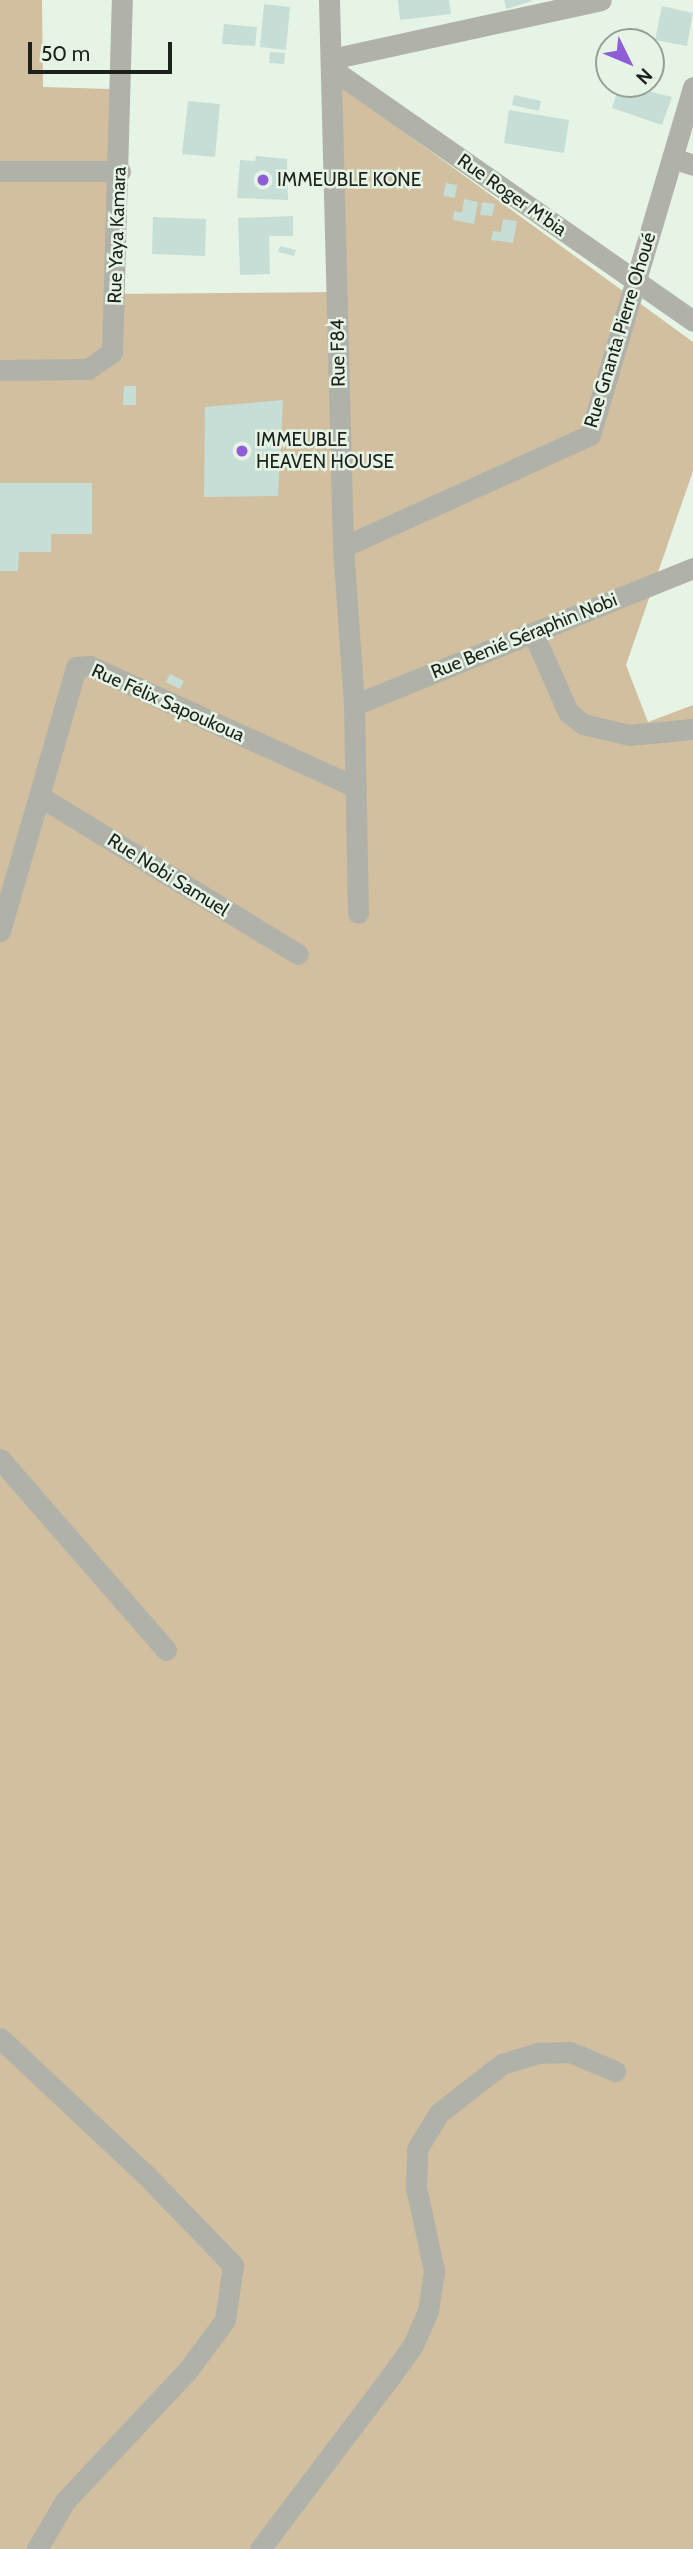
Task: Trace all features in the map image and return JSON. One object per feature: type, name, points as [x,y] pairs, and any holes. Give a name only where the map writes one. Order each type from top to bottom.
[{"type":"street","name":"Rue Yaya Kamara","points":[[0,370],[88,369],[112,352],[120,172],[122,0]]},
{"type":"street","name":"Rue F84","points":[[329,0],[343,547],[354,705],[358,913]]},
{"type":"street","points":[[332,64],[601,0]]},
{"type":"street","name":"Rue Roger M'bia","points":[[332,64],[693,321]]},
{"type":"street","name":"Rue Gnanta Pierre Ohoué","points":[[343,547],[590,435],[693,87]]},
{"type":"street","points":[[672,158],[693,165]]},
{"type":"street","points":[[0,171],[120,172]]},
{"type":"street","name":"Rue Benié Séraphin Nobi","points":[[354,705],[693,568]]},
{"type":"street","points":[[533,633],[568,712],[583,724],[629,735],[693,729]]},
{"type":"street","name":"Rue Félix Sapoukoua","points":[[0,931],[76,667],[90,666],[356,787]]},
{"type":"street","name":"Rue Nobi Samuel","points":[[39,796],[298,954]]},
{"type":"street","points":[[0,1459],[166,1650]]},
{"type":"street","points":[[0,2038],[145,2174],[233,2265],[225,2320],[188,2370],[65,2501],[37,2549]]},
{"type":"street","points":[[260,2549],[413,2345],[428,2311],[434,2271],[416,2187],[417,2148],[439,2113],[502,2064],[539,2053],[570,2052],[615,2071]]},
{"type":"shaded area","points":[[0,0],[42,0],[43,87],[110,89],[113,294],[340,292],[330,78],[693,342],[693,471],[626,665],[648,722],[693,705],[693,2549],[0,2549]]},
{"type":"building","points":[[398,0],[449,0],[451,14],[400,20]]},
{"type":"building","points":[[504,0],[531,0],[532,1],[506,9]]},
{"type":"building","points":[[264,4],[290,7],[286,50],[260,47]]},
{"type":"building","points":[[662,6],[693,13],[687,46],[665,42],[665,28],[657,28]]},
{"type":"building","points":[[224,24],[257,27],[255,46],[222,44]]},
{"type":"building","points":[[270,52],[285,53],[284,64],[269,63]]},
{"type":"building","points":[[514,95],[541,101],[539,111],[512,105]]},
{"type":"building","points":[[672,97],[662,125],[612,108],[615,98]]},
{"type":"building","points":[[188,101],[220,104],[215,157],[182,154]]},
{"type":"building","points":[[509,110],[569,120],[564,153],[504,143]]},
{"type":"building","name":"IMMEUBLE KONE","points":[[256,156],[287,159],[288,200],[237,198],[240,160],[255,161]]},
{"type":"building","points":[[446,183],[457,185],[455,198],[443,196]]},
{"type":"building","points":[[464,199],[478,202],[474,224],[453,220],[454,211],[462,213]]},
{"type":"building","points":[[482,202],[495,204],[492,216],[480,215]]},
{"type":"building","points":[[293,216],[293,236],[269,236],[270,274],[240,275],[238,218]]},
{"type":"building","points":[[153,217],[206,219],[205,256],[152,254]]},
{"type":"building","points":[[503,219],[517,221],[513,243],[491,240],[493,231],[501,232]]},
{"type":"building","points":[[280,246],[296,250],[294,256],[278,252]]},
{"type":"building","points":[[124,386],[136,386],[136,405],[123,405]]},
{"type":"building","name":"IMMEUBLE HEAVEN HOUSE","points":[[283,400],[278,496],[204,497],[205,407]]},
{"type":"building","points":[[0,483],[92,483],[92,534],[51,534],[51,552],[19,552],[18,571],[0,571]]},
{"type":"building","points":[[170,674],[184,681],[180,689],[166,682]]},
{"type":"place","name":"IMMEUBLE KONE","points":[[263,180]]},
{"type":"place","name":"IMMEUBLE HEAVEN HOUSE","points":[[242,451]]}]
